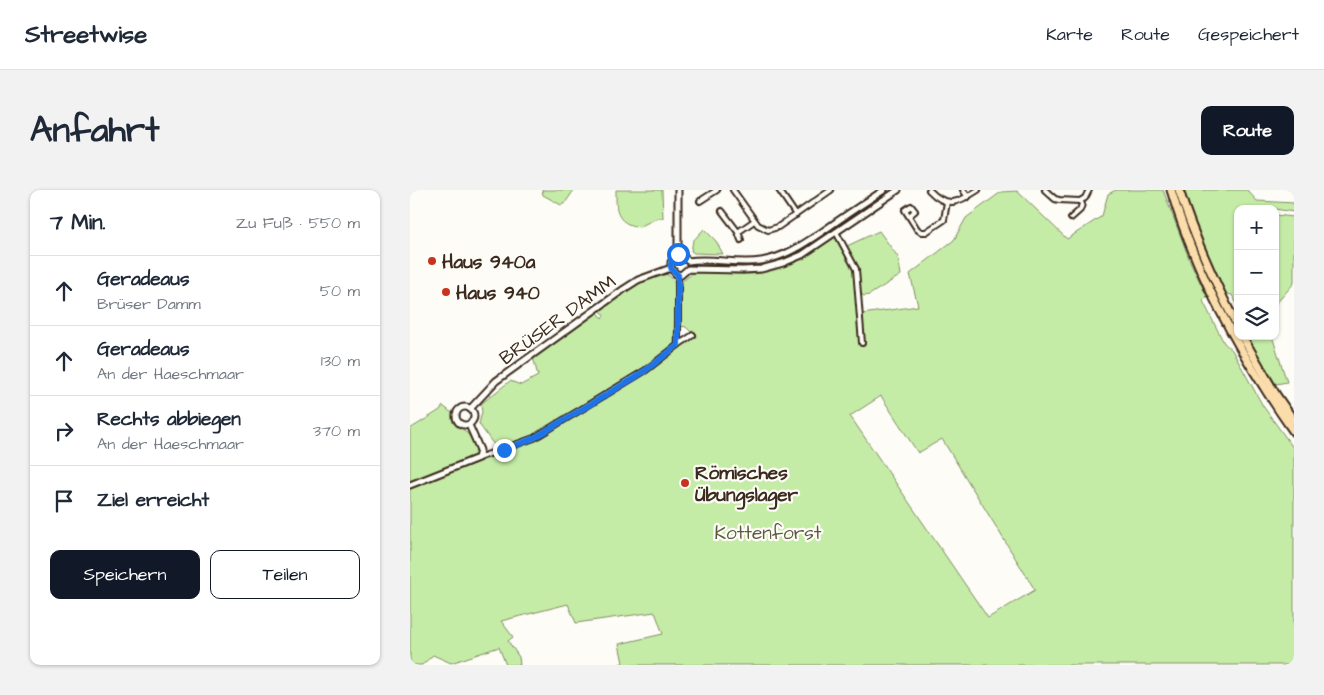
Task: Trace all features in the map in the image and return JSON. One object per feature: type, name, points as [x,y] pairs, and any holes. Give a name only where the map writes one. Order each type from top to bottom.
[{"type":"highway","points":[[1171,190],[1176,208],[1199,265],[1234,322]]},
{"type":"highway","points":[[1179,190],[1231,332],[1271,400],[1294,432]]},
{"type":"highway","points":[[1244,340],[1276,395],[1294,421]]},
{"type":"street","points":[[678,190],[678,256]]},
{"type":"street","points":[[700,201],[717,190]]},
{"type":"street","points":[[733,190],[760,228],[772,230],[831,190]]},
{"type":"street","points":[[779,190],[796,215]]},
{"type":"street","points":[[688,260],[688,269],[684,274],[678,275],[671,268],[673,259],[678,256],[688,260],[709,259],[747,262],[781,256],[799,247],[884,190]]},
{"type":"street","points":[[688,269],[743,270],[761,269],[776,265],[802,255],[898,190]]},
{"type":"street","points":[[929,190],[942,202],[956,202],[978,190]]},
{"type":"street","points":[[963,190],[968,197]]},
{"type":"street","points":[[1045,190],[1055,199],[1080,201],[1085,198],[1089,190]]},
{"type":"street","points":[[1071,218],[1080,210],[1082,204],[1080,201]]},
{"type":"street","points":[[909,216],[919,231],[926,232],[944,220],[947,202]]},
{"type":"street","points":[[722,210],[738,232],[741,240]]},
{"type":"street","points":[[738,232],[754,221]]},
{"type":"street","points":[[836,232],[856,269],[862,343]]},
{"type":"street","name":"BRÜSER DAMM","points":[[469,425],[464,426],[459,423],[456,416],[461,408],[470,409],[496,381],[610,298],[638,280],[671,268]]},
{"type":"street","points":[[678,275],[678,345]]},
{"type":"street","points":[[410,485],[534,438],[646,370],[693,335]]},
{"type":"street","points":[[470,409],[474,417],[469,425],[480,450],[478,458]]},
{"type":"green space","points":[[542,190],[574,190],[565,203],[561,205],[543,195]]},
{"type":"green space","points":[[616,190],[662,190],[663,218],[657,218],[639,227],[625,222],[618,214]]},
{"type":"green space","name":"Kottenforst","points":[[1116,190],[1163,190],[1190,261],[1207,297],[1203,301],[1224,343],[1232,350],[1263,406],[1294,449],[1294,665],[616,665],[623,663],[619,644],[663,634],[655,612],[576,623],[568,604],[501,621],[513,637],[508,641],[519,657],[520,665],[506,665],[499,647],[451,663],[433,655],[422,665],[410,665],[410,429],[440,410],[443,406],[452,413],[455,425],[464,430],[469,436],[481,458],[500,451],[479,424],[482,412],[481,404],[510,381],[521,385],[538,376],[533,357],[597,311],[602,318],[604,315],[600,309],[613,299],[653,277],[662,274],[668,275],[675,284],[674,345],[677,348],[693,334],[686,327],[680,326],[681,282],[696,271],[737,274],[763,273],[798,260],[839,234],[847,246],[879,231],[898,257],[901,275],[869,295],[864,296],[861,294],[862,314],[918,306],[910,274],[954,240],[966,218],[1001,192],[1017,191],[1067,239],[1102,216],[1108,194]],"holes":[[[881,396],[918,453],[942,439],[1035,590],[988,618],[850,416]]]},
{"type":"green space","points":[[1183,190],[1247,190],[1257,201],[1294,203],[1294,212],[1279,210],[1279,205],[1234,205],[1234,299],[1232,295],[1223,293],[1208,264]]},
{"type":"green space","points":[[878,196],[878,201],[823,240],[778,263],[746,269],[696,266],[696,262],[752,264],[798,250]]},
{"type":"green space","points":[[1279,215],[1294,217],[1294,283],[1279,300]]},
{"type":"green space","points":[[704,229],[716,241],[723,254],[694,253],[691,251],[693,241]]},
{"type":"green space","points":[[1251,340],[1273,340],[1287,382],[1276,384],[1251,344]]},
{"type":"place","name":"Haus 940a","points":[[432,261]]},
{"type":"place","name":"Haus 940","points":[[446,292]]},
{"type":"place","name":"Römisches Übungslager","points":[[685,483]]},
{"type":"route","points":[[504,450],[534,438],[634,378],[678,345],[678,275],[672,270],[671,262],[678,254]]}]
